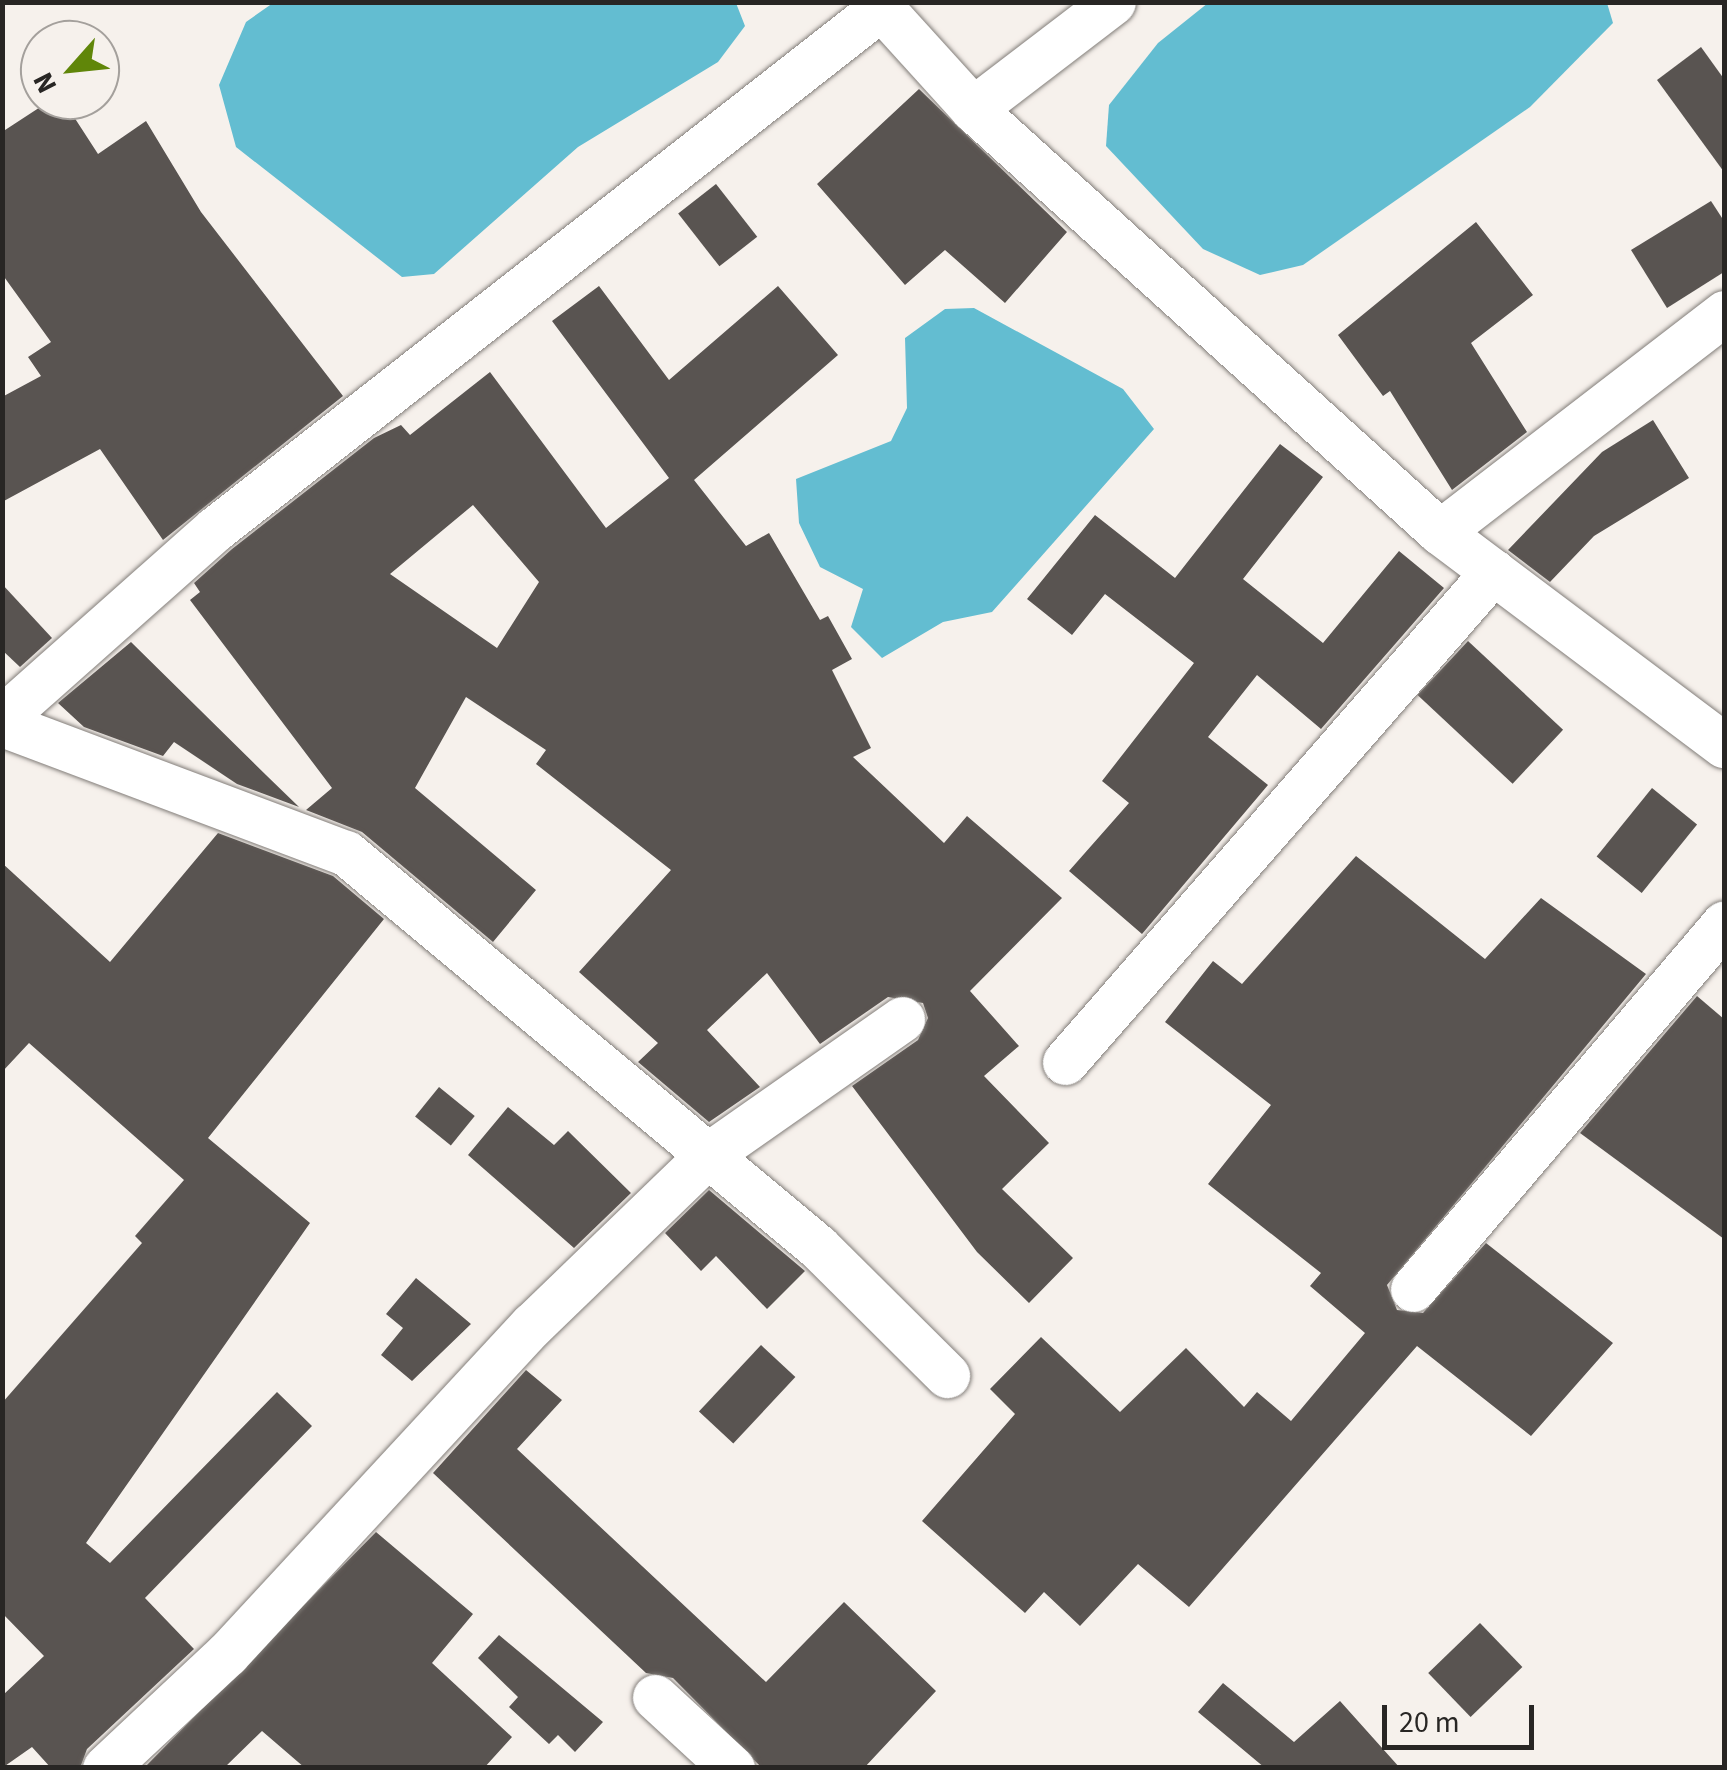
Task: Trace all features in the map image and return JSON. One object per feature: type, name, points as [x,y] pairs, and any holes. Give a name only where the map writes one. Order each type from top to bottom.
[{"type":"street","points":[[973,110],[1113,2]]},
{"type":"street","points":[[948,1374],[708,1155],[346,853],[2,721],[214,530],[878,5],[973,110],[1440,532],[1724,746]]},
{"type":"street","points":[[1440,532],[1724,313]]},
{"type":"street","points":[[1065,1062],[1493,572]]},
{"type":"street","points":[[1413,1289],[1724,923]]},
{"type":"street","points":[[105,1768],[227,1654],[532,1325],[708,1155],[902,1019]]},
{"type":"street","points":[[655,1697],[732,1768]]},
{"type":"water","points":[[273,3],[736,3],[745,26],[718,62],[578,147],[434,274],[402,277],[236,147],[219,85],[246,22]]},
{"type":"water","points":[[1208,3],[1607,3],[1613,23],[1530,107],[1303,265],[1260,275],[1203,249],[1106,146],[1109,105],[1158,43]]},
{"type":"water","points":[[974,308],[1123,389],[1154,429],[992,612],[943,622],[882,658],[851,627],[863,589],[820,567],[799,523],[796,479],[891,441],[907,408],[905,338],[945,309]]},
{"type":"building","points":[[1701,47],[1724,79],[1724,172],[1657,80]]},
{"type":"building","points":[[919,89],[1067,232],[1005,303],[945,250],[905,285],[817,184]]},
{"type":"building","points":[[20,120],[76,120],[98,154],[146,121],[201,212],[343,396],[163,540],[100,449],[2,502],[2,397],[41,376],[28,357],[51,342],[2,274],[2,132]]},
{"type":"building","points":[[716,184],[757,237],[719,266],[678,214]]},
{"type":"building","points":[[1711,201],[1724,221],[1724,272],[1667,308],[1631,250]]},
{"type":"building","points":[[1476,222],[1533,295],[1471,343],[1527,432],[1452,490],[1390,391],[1383,396],[1338,335]]},
{"type":"building","points":[[599,286],[669,380],[778,286],[838,355],[694,480],[746,546],[769,533],[820,620],[828,616],[852,659],[832,670],[871,748],[853,757],[944,843],[967,816],[1062,898],[970,991],[1019,1046],[984,1076],[1049,1143],[1002,1189],[1073,1258],[1029,1303],[977,1252],[852,1086],[918,1040],[928,1018],[923,1003],[888,997],[820,1044],[767,973],[707,1030],[760,1087],[709,1122],[638,1062],[658,1043],[579,972],[671,870],[536,764],[546,750],[466,697],[415,788],[536,890],[493,942],[362,832],[306,810],[332,788],[190,600],[200,592],[194,583],[232,549],[374,438],[401,425],[410,435],[490,372],[606,528],[669,478],[552,321]],"holes":[[[473,505],[539,582],[497,648],[390,574]]]},
{"type":"building","points":[[1653,420],[1689,478],[1594,536],[1550,582],[1508,550],[1602,452]]},
{"type":"building","points":[[1280,444],[1323,477],[1243,579],[1323,643],[1399,551],[1444,588],[1321,729],[1257,675],[1208,737],[1268,785],[1142,934],[1069,871],[1129,803],[1102,781],[1194,663],[1105,594],[1072,635],[1027,599],[1095,515],[1175,578]]},
{"type":"building","points":[[2,584],[52,638],[20,667],[2,650]]},
{"type":"building","points":[[1468,641],[1563,730],[1513,784],[1418,695]]},
{"type":"building","points":[[131,642],[299,807],[237,784],[174,742],[163,756],[84,727],[58,703]]},
{"type":"building","points":[[1652,788],[1697,825],[1642,893],[1597,856]]},
{"type":"building","points":[[218,833],[333,876],[384,919],[208,1138],[310,1223],[86,1543],[110,1563],[277,1392],[312,1426],[145,1598],[194,1649],[87,1749],[80,1768],[51,1768],[32,1747],[2,1768],[2,1696],[44,1656],[2,1613],[2,1403],[142,1243],[135,1236],[184,1180],[29,1043],[2,1072],[2,863],[110,962]]},
{"type":"building","points":[[1356,856],[1485,959],[1541,898],[1646,974],[1387,1285],[1397,1310],[1423,1313],[1486,1243],[1613,1343],[1531,1436],[1417,1346],[1189,1607],[1138,1564],[1080,1626],[1044,1592],[1025,1613],[922,1521],[1015,1414],[990,1389],[1041,1337],[1120,1412],[1186,1348],[1244,1407],[1257,1392],[1291,1421],[1365,1333],[1310,1286],[1321,1273],[1208,1184],[1271,1105],[1165,1022],[1213,961],[1242,984]]},
{"type":"building","points":[[1697,996],[1724,1019],[1724,1239],[1580,1133]]},
{"type":"building","points":[[439,1087],[475,1116],[451,1145],[415,1117]]},
{"type":"building","points":[[508,1107],[554,1145],[568,1131],[631,1193],[574,1248],[468,1155]]},
{"type":"building","points":[[709,1190],[805,1271],[767,1309],[716,1256],[701,1271],[665,1233]]},
{"type":"building","points":[[416,1278],[471,1324],[412,1381],[381,1355],[403,1328],[386,1314]]},
{"type":"building","points":[[761,1345],[795,1377],[733,1444],[699,1412]]},
{"type":"building","points":[[526,1370],[562,1400],[517,1449],[766,1682],[844,1602],[936,1691],[864,1768],[762,1768],[673,1678],[646,1673],[433,1473]]},
{"type":"building","points":[[376,1532],[473,1614],[432,1663],[512,1737],[484,1768],[305,1768],[262,1731],[224,1768],[144,1768]]},
{"type":"building","points":[[1480,1623],[1522,1667],[1471,1717],[1428,1673]]},
{"type":"building","points":[[499,1635],[603,1722],[575,1752],[558,1735],[549,1744],[509,1707],[518,1697],[478,1658]]},
{"type":"building","points":[[1223,1683],[1294,1742],[1340,1701],[1400,1768],[1265,1768],[1198,1712]]}]
